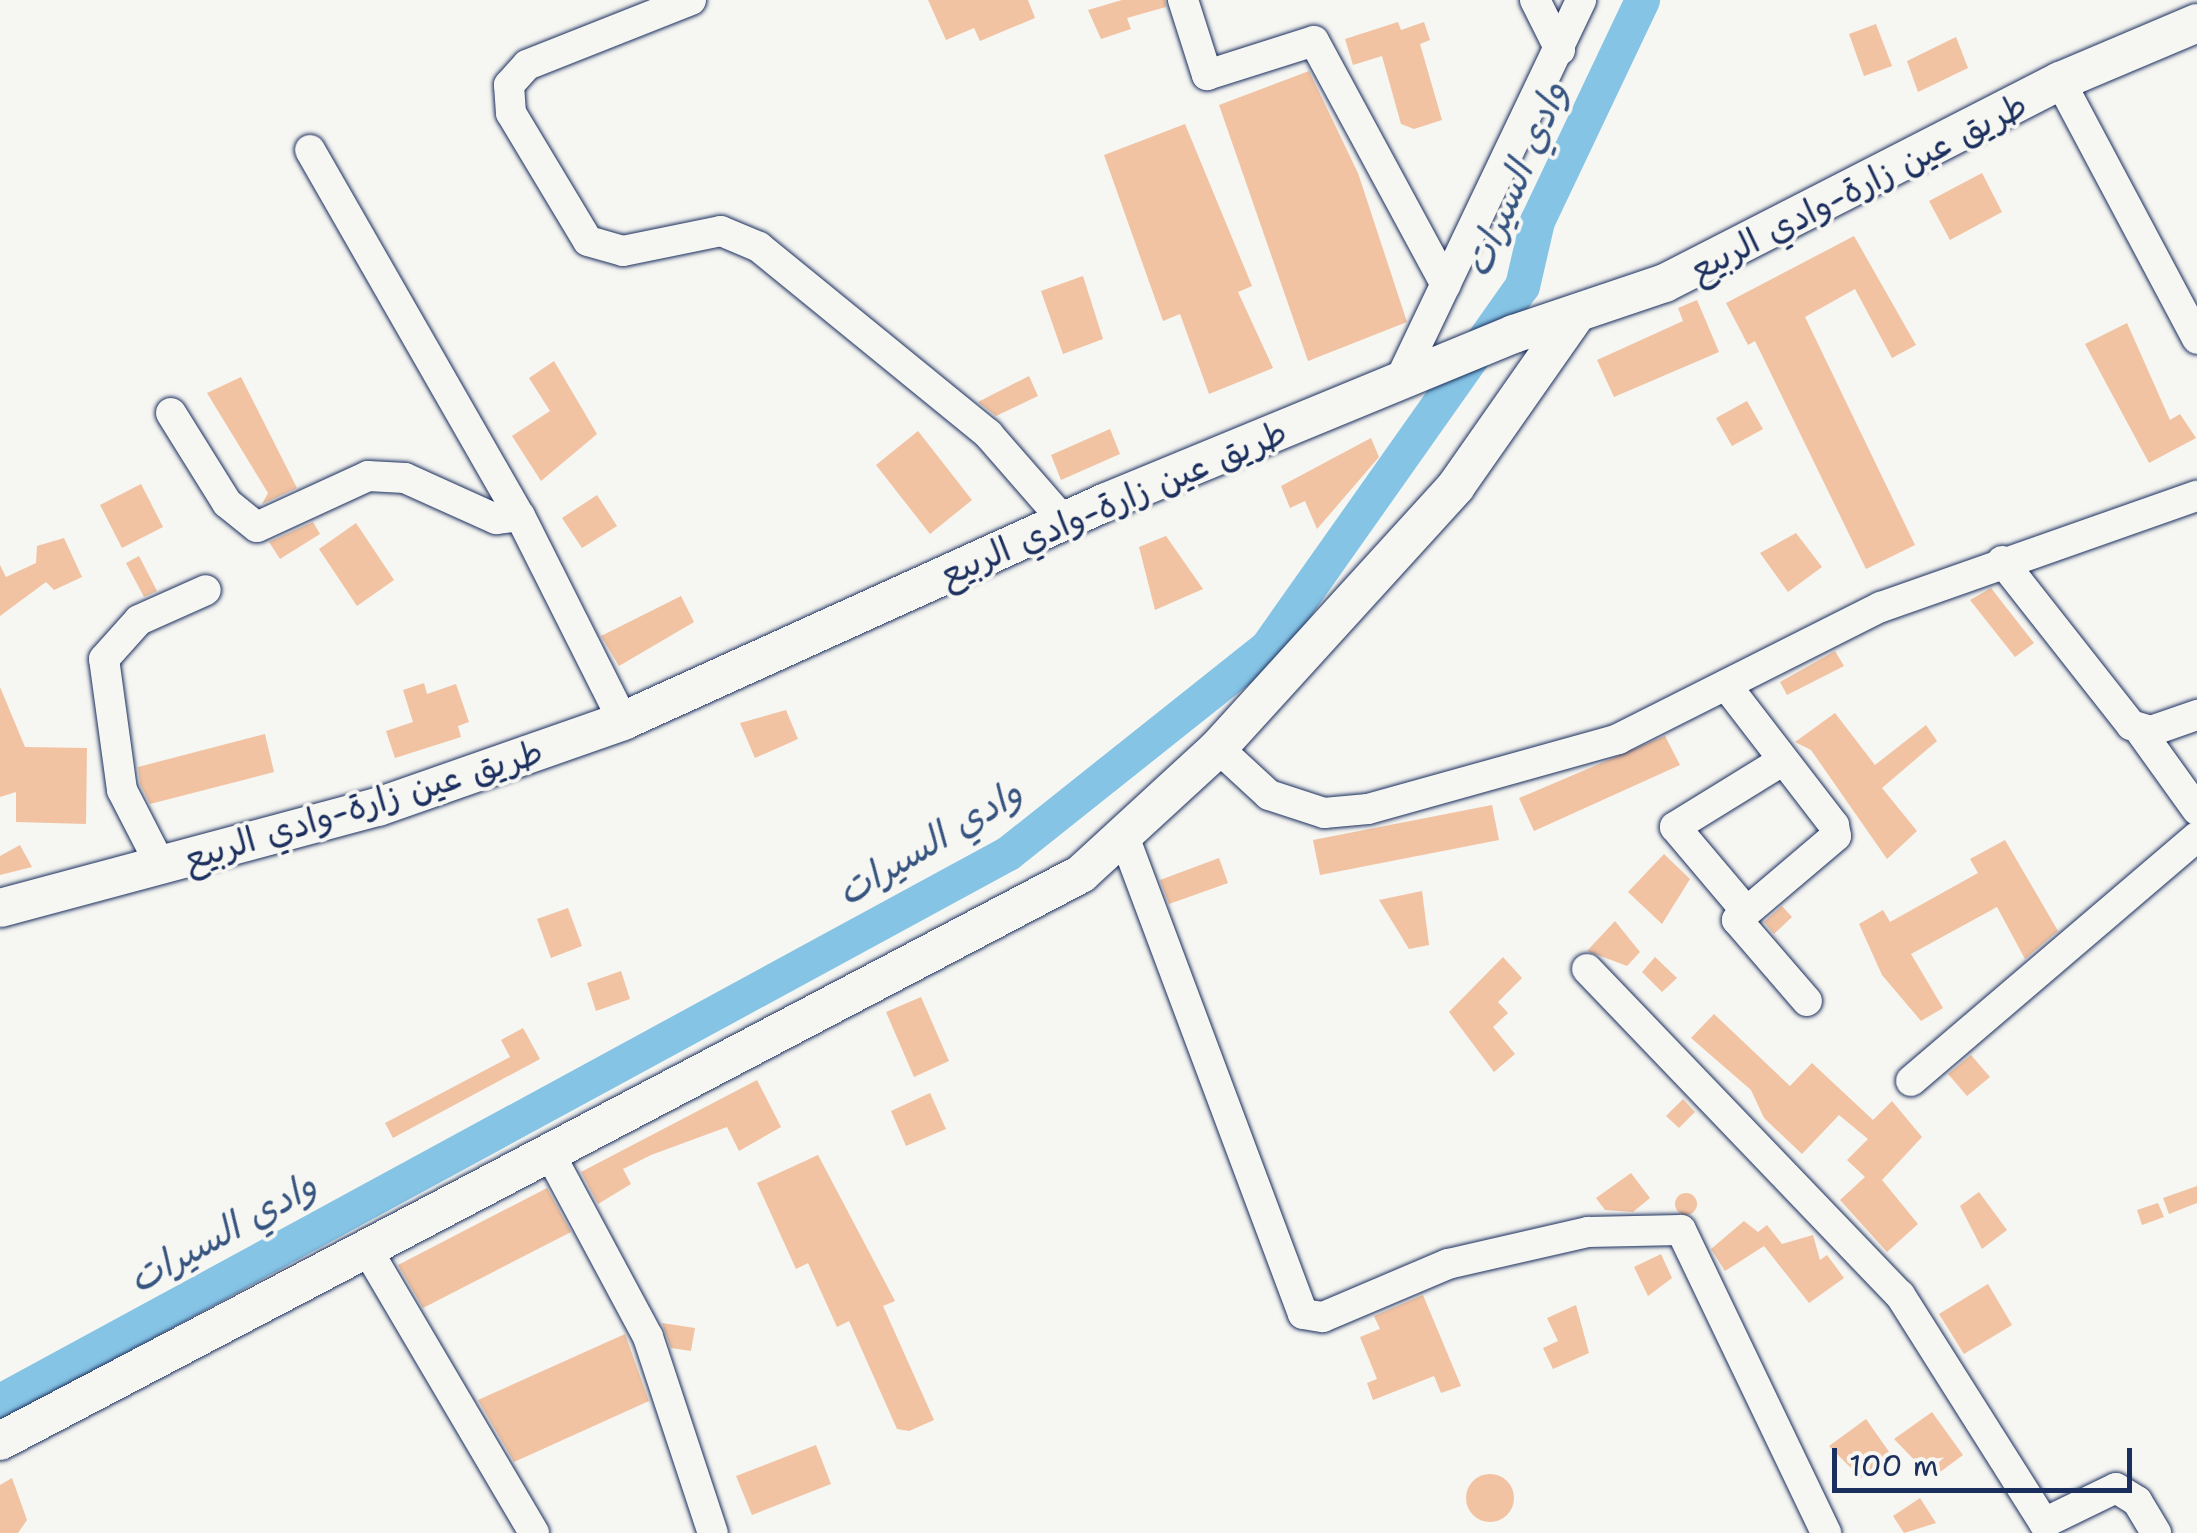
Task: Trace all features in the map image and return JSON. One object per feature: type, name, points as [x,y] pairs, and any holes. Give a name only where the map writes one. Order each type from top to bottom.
[{"type":"main road","name":"طريق عين زارة-وادي الربيع","points":[[0,908],[506,768],[623,721],[1064,521],[1514,334],[1572,319],[1770,232],[2060,82],[2197,23]]},
{"type":"main road","points":[[0,1441],[1044,898],[1125,839],[1218,748],[1456,486],[1572,319]]},
{"type":"street","points":[[691,0],[639,11],[527,66],[509,85],[511,113],[542,172],[594,249],[721,231],[759,247],[988,434],[1064,521]]},
{"type":"street","points":[[1183,0],[1207,75],[1314,41],[1446,285]]},
{"type":"street","points":[[1535,0],[1560,50]]},
{"type":"street","points":[[1399,382],[1582,0]]},
{"type":"street","points":[[2060,82],[2197,340]]},
{"type":"street","points":[[310,150],[520,516],[623,721]]},
{"type":"street","points":[[171,413],[227,503],[257,528],[368,476],[406,478],[496,519],[520,516]]},
{"type":"street","points":[[1218,748],[1269,795],[1324,812],[1368,809],[1618,739],[1881,607],[2197,496]]},
{"type":"street","points":[[2002,562],[2141,732],[2197,810]]},
{"type":"street","points":[[161,866],[122,790],[104,659],[139,620],[206,590]]},
{"type":"street","points":[[1726,685],[1836,836],[1737,920],[1743,933],[1807,1001]]},
{"type":"street","points":[[2141,732],[2197,715]]},
{"type":"street","points":[[1746,911],[1675,826],[1782,761]]},
{"type":"street","points":[[1911,1081],[2197,837]]},
{"type":"street","points":[[1125,839],[1303,1314],[1323,1317],[1448,1264],[1588,1232],[1681,1230],[1826,1533]]},
{"type":"street","points":[[1587,969],[1900,1295],[2036,1528],[2116,1488],[2137,1500],[2156,1533]]},
{"type":"street","points":[[551,1156],[648,1336],[713,1533]]},
{"type":"street","points":[[368,1251],[534,1533]]},
{"type":"building","points":[[928,0],[1028,0],[1035,18],[980,41],[974,28],[946,40]]},
{"type":"building","points":[[1122,0],[1165,0],[1166,7],[1127,18],[1131,29],[1101,39],[1088,10]]},
{"type":"building","points":[[1398,22],[1401,30],[1424,22],[1430,40],[1420,44],[1442,120],[1414,129],[1401,124],[1382,56],[1353,65],[1345,39]]},
{"type":"building","points":[[1876,24],[1892,66],[1864,76],[1849,34]]},
{"type":"building","points":[[1956,37],[1968,68],[1918,92],[1907,61]]},
{"type":"building","points":[[1309,71],[1358,173],[1407,322],[1308,361],[1219,105]]},
{"type":"building","points":[[1185,124],[1252,286],[1238,292],[1273,368],[1209,394],[1180,314],[1163,321],[1104,155]]},
{"type":"building","points":[[1982,173],[2002,212],[1950,240],[1929,201]]},
{"type":"building","points":[[1854,236],[1916,345],[1892,358],[1855,289],[1805,317],[1915,545],[1866,569],[1755,341],[1748,345],[1726,303]]},
{"type":"building","points":[[1083,276],[1103,339],[1063,354],[1041,291]]},
{"type":"building","points":[[1697,300],[1719,352],[1614,397],[1597,360],[1683,321],[1678,308]]},
{"type":"building","points":[[2127,323],[2170,420],[2180,414],[2196,438],[2149,463],[2085,344]]},
{"type":"building","points":[[554,361],[597,434],[541,481],[512,436],[550,411],[529,378]]},
{"type":"building","points":[[1029,376],[1038,396],[996,416],[978,402]]},
{"type":"building","points":[[241,377],[297,488],[262,504],[268,493],[207,393]]},
{"type":"building","points":[[1747,401],[1763,429],[1732,446],[1716,418]]},
{"type":"building","points":[[1110,429],[1120,454],[1061,480],[1051,455]]},
{"type":"building","points":[[918,431],[972,500],[930,534],[876,465]]},
{"type":"building","points":[[1371,438],[1379,457],[1317,529],[1305,501],[1290,508],[1281,486]]},
{"type":"building","points":[[141,484],[163,527],[122,548],[100,505]]},
{"type":"building","points":[[597,495],[617,526],[582,548],[562,518]]},
{"type":"building","points":[[313,522],[320,534],[280,559],[269,542]]},
{"type":"building","points":[[356,523],[394,580],[357,606],[319,549]]},
{"type":"building","points":[[1796,533],[1822,567],[1788,592],[1760,553]]},
{"type":"building","points":[[1166,536],[1203,589],[1155,610],[1139,547]]},
{"type":"building","points":[[64,538],[82,577],[54,590],[46,582],[0,616],[0,565],[6,577],[36,563],[37,546]]},
{"type":"building","points":[[139,556],[157,591],[144,597],[126,563]]},
{"type":"building","points":[[1991,588],[2034,643],[2015,657],[1970,600]]},
{"type":"building","points":[[681,596],[694,622],[619,666],[601,636]]},
{"type":"building","points":[[1835,651],[1844,666],[1787,695],[1780,682]]},
{"type":"building","points":[[424,683],[427,694],[456,684],[469,722],[458,726],[461,737],[395,758],[386,731],[413,722],[403,690]]},
{"type":"building","points":[[0,687],[25,747],[87,748],[86,824],[16,822],[16,792],[0,797]]},
{"type":"building","points":[[786,710],[798,739],[755,758],[740,723]]},
{"type":"building","points":[[1835,713],[1875,765],[1926,725],[1937,741],[1882,788],[1917,831],[1887,859],[1811,750],[1795,742]]},
{"type":"building","points":[[265,734],[274,772],[150,804],[140,784],[138,767]]},
{"type":"building","points":[[1665,736],[1680,765],[1534,831],[1519,798]]},
{"type":"building","points":[[1492,805],[1499,840],[1320,875],[1313,840]]},
{"type":"building","points":[[2005,840],[2058,931],[2025,959],[1997,907],[1911,954],[1943,1008],[1921,1021],[1882,975],[1859,924],[1883,910],[1890,922],[1978,873],[1970,859]]},
{"type":"building","points":[[20,845],[32,867],[0,875],[0,856]]},
{"type":"building","points":[[1664,854],[1690,879],[1662,924],[1628,892]]},
{"type":"building","points":[[1219,858],[1228,883],[1169,904],[1160,880]]},
{"type":"building","points":[[1422,891],[1429,945],[1409,949],[1379,900]]},
{"type":"building","points":[[1782,906],[1792,917],[1774,934],[1764,922]]},
{"type":"building","points":[[568,908],[582,946],[551,958],[537,919]]},
{"type":"building","points":[[1615,921],[1640,952],[1627,966],[1587,951]]},
{"type":"building","points":[[1503,957],[1522,978],[1498,1002],[1508,1013],[1493,1027],[1515,1054],[1494,1072],[1449,1012]]},
{"type":"building","points":[[1655,957],[1677,978],[1662,992],[1642,972]]},
{"type":"building","points":[[621,971],[630,999],[596,1011],[587,983]]},
{"type":"building","points":[[921,997],[949,1061],[914,1077],[886,1012]]},
{"type":"building","points":[[1714,1014],[1790,1086],[1812,1063],[1873,1120],[1892,1101],[1922,1137],[1882,1180],[1918,1224],[1887,1252],[1840,1200],[1865,1177],[1847,1160],[1868,1139],[1839,1115],[1802,1154],[1764,1118],[1751,1090],[1691,1038]]},
{"type":"building","points":[[523,1028],[540,1059],[393,1138],[385,1123],[510,1057],[501,1040]]},
{"type":"building","points":[[1971,1055],[1990,1077],[1967,1096],[1948,1074]]},
{"type":"building","points":[[757,1080],[781,1127],[739,1151],[727,1127],[651,1155],[623,1169],[631,1184],[598,1204],[581,1172]]},
{"type":"building","points":[[930,1093],[946,1129],[906,1146],[891,1111]]},
{"type":"building","points":[[1683,1099],[1695,1112],[1679,1128],[1666,1116]]},
{"type":"building","points":[[818,1155],[895,1301],[883,1306],[934,1420],[909,1431],[897,1429],[849,1321],[837,1327],[808,1263],[796,1269],[757,1183]]},
{"type":"building","points":[[1631,1173],[1650,1198],[1633,1212],[1605,1210],[1596,1198]]},
{"type":"building","points":[[2197,1186],[2197,1203],[2169,1214],[2163,1198]]},
{"type":"building","points":[[547,1188],[571,1232],[423,1308],[398,1265]]},
{"type":"building","points":[[1979,1192],[2007,1230],[1982,1249],[1960,1206]]},
{"type":"building","points":[[1686,1193],[1694,1196],[1694,1212],[1686,1215],[1678,1212],[1675,1204],[1678,1196]]},
{"type":"building","points":[[2158,1203],[2164,1217],[2142,1225],[2137,1210]]},
{"type":"building","points":[[1744,1221],[1758,1232],[1767,1225],[1782,1244],[1813,1235],[1820,1260],[1827,1255],[1844,1278],[1809,1303],[1764,1246],[1725,1271],[1711,1249]]},
{"type":"building","points":[[1661,1254],[1672,1278],[1648,1296],[1634,1267]]},
{"type":"building","points":[[1988,1284],[2012,1325],[1964,1354],[1939,1314]]},
{"type":"building","points":[[1423,1295],[1461,1386],[1441,1393],[1434,1376],[1373,1400],[1367,1383],[1377,1379],[1360,1337],[1380,1329],[1374,1316]]},
{"type":"building","points":[[1576,1305],[1589,1353],[1553,1369],[1543,1348],[1558,1341],[1547,1318]]},
{"type":"building","points":[[662,1323],[695,1328],[691,1351],[671,1348]]},
{"type":"building","points":[[625,1334],[649,1401],[514,1462],[478,1400]]},
{"type":"building","points":[[1932,1412],[1963,1455],[1932,1478],[1894,1439]]},
{"type":"building","points":[[1866,1419],[1892,1456],[1861,1478],[1829,1446]]},
{"type":"building","points":[[816,1445],[831,1484],[752,1515],[736,1476]]},
{"type":"building","points":[[1490,1474],[1507,1481],[1514,1498],[1507,1515],[1490,1522],[1473,1515],[1466,1498],[1473,1481]]},
{"type":"building","points":[[12,1478],[27,1520],[18,1533],[0,1533],[0,1485]]},
{"type":"building","points":[[1920,1498],[1936,1523],[1904,1533],[1893,1516]]},
{"type":"waterway","name":"وادي السيرات","points":[[0,1401],[1008,853],[1267,647],[1522,286],[1537,221],[1642,0]]}]
